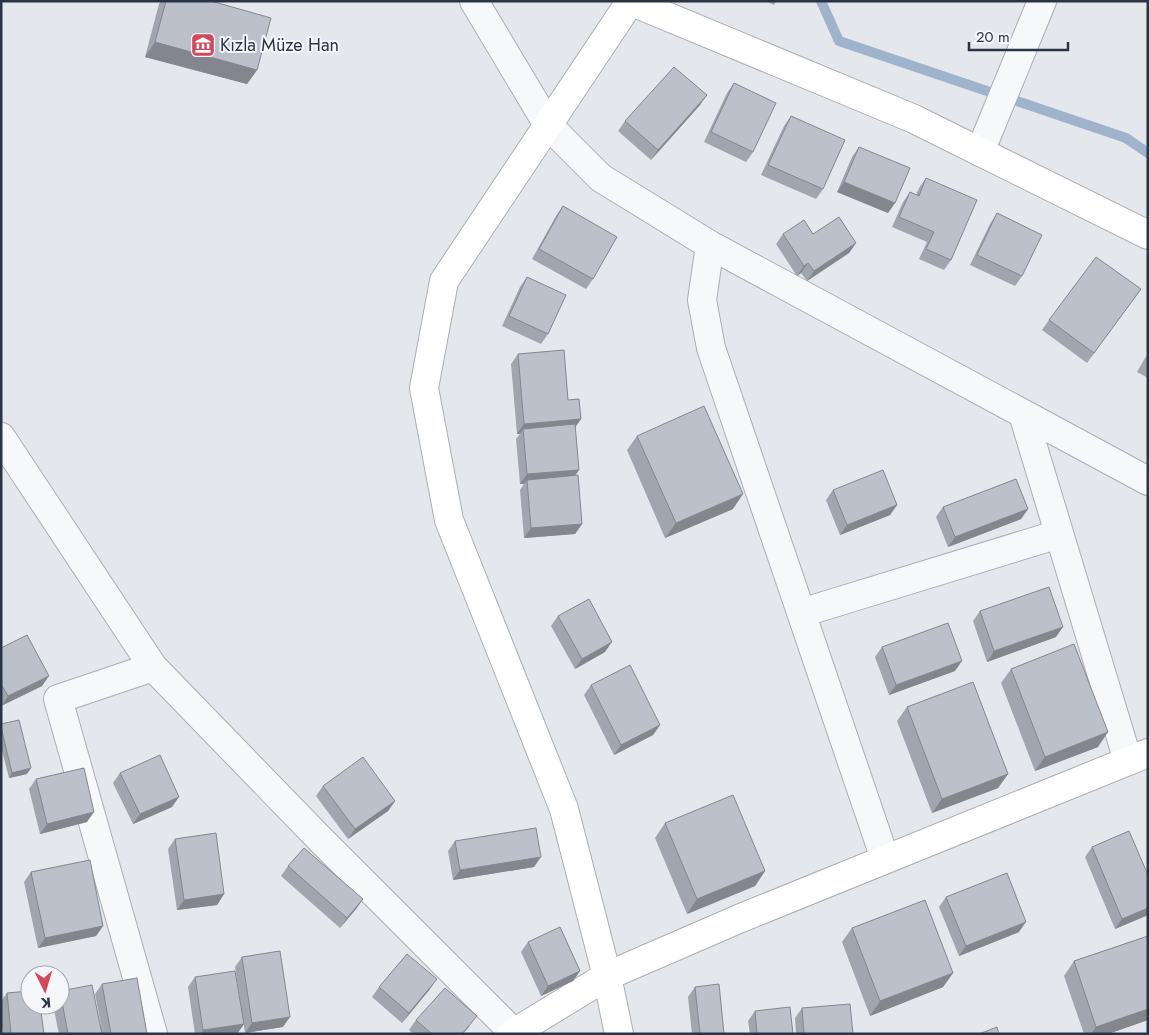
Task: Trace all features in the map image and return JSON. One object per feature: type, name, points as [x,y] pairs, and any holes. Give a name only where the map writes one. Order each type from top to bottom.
[{"type":"street","points":[[474,1],[548,125],[601,178],[710,245],[1148,481]]},
{"type":"street","points":[[619,1034],[607,976],[564,809],[449,520],[424,388],[444,281],[630,1],[914,120],[1148,235]]},
{"type":"street","points":[[980,152],[1042,1]]},
{"type":"street","points":[[710,245],[702,300],[711,348],[885,859]]},
{"type":"street","points":[[1,437],[153,667],[318,837],[513,1033],[607,976],[885,859],[1138,757],[1060,534],[1023,414]]},
{"type":"street","points":[[801,613],[1060,534]]},
{"type":"street","points":[[153,667],[58,699],[153,1034]]},
{"type":"building","name":"Kızla Müze Han","points":[[166,1],[211,1],[271,18],[257,70],[155,42]]},
{"type":"building","points":[[674,67],[707,95],[658,150],[625,121]]},
{"type":"building","points":[[734,83],[776,103],[753,152],[711,132]]},
{"type":"building","points":[[791,116],[845,140],[823,189],[768,165]]},
{"type":"building","points":[[859,147],[910,168],[895,203],[844,182]]},
{"type":"building","points":[[926,178],[977,200],[951,260],[926,249],[934,232],[899,217],[910,192],[919,196]]},
{"type":"building","points":[[563,206],[617,237],[593,279],[539,249]]},
{"type":"building","points":[[997,213],[1042,235],[1022,276],[977,255]]},
{"type":"building","points":[[839,217],[856,243],[814,271],[808,263],[804,266],[783,234],[804,220],[813,234]]},
{"type":"building","points":[[1096,257],[1141,289],[1094,353],[1049,320]]},
{"type":"building","points":[[527,277],[566,295],[548,334],[509,316]]},
{"type":"building","points":[[564,350],[568,400],[579,399],[581,419],[524,424],[518,354]]},
{"type":"building","points":[[704,406],[743,494],[676,523],[637,436]]},
{"type":"building","points":[[575,424],[579,470],[527,474],[523,429]]},
{"type":"building","points":[[883,470],[897,505],[847,525],[833,490]]},
{"type":"building","points":[[578,475],[582,524],[531,528],[527,480]]},
{"type":"building","points":[[1016,479],[1028,509],[955,537],[943,507]]},
{"type":"building","points":[[1049,587],[1063,627],[994,651],[980,611]]},
{"type":"building","points":[[589,599],[612,642],[582,659],[558,616]]},
{"type":"building","points":[[948,623],[962,661],[896,685],[882,647]]},
{"type":"building","points":[[27,635],[49,676],[8,696],[1,684],[1,648]]},
{"type":"building","points":[[1074,644],[1108,732],[1045,757],[1011,669]]},
{"type":"building","points":[[630,665],[660,725],[621,745],[591,685]]},
{"type":"building","points":[[973,682],[1008,774],[942,799],[907,707]]},
{"type":"building","points":[[19,720],[31,768],[12,773],[1,724]]},
{"type":"building","points":[[160,755],[179,797],[140,814],[120,773]]},
{"type":"building","points":[[363,757],[395,801],[355,829],[323,786]]},
{"type":"building","points":[[84,768],[94,812],[47,824],[36,779]]},
{"type":"building","points":[[733,795],[765,871],[697,899],[665,823]]},
{"type":"building","points":[[536,828],[541,857],[460,870],[455,841]]},
{"type":"building","points":[[1129,831],[1148,875],[1148,908],[1122,919],[1092,847]]},
{"type":"building","points":[[216,833],[224,894],[184,900],[175,839]]},
{"type":"building","points":[[304,848],[363,899],[347,918],[288,866]]},
{"type":"building","points":[[90,860],[103,926],[45,938],[31,872]]},
{"type":"building","points":[[1007,873],[1026,922],[966,946],[946,897]]},
{"type":"building","points":[[925,900],[953,973],[880,1001],[852,928]]},
{"type":"building","points":[[560,927],[580,971],[548,986],[528,942]]},
{"type":"building","points":[[1148,936],[1148,1009],[1096,1027],[1074,961]]},
{"type":"building","points":[[280,951],[290,1017],[252,1023],[242,957]]},
{"type":"building","points":[[407,954],[437,979],[409,1013],[379,987]]},
{"type":"building","points":[[235,971],[244,1024],[203,1030],[195,977]]},
{"type":"building","points":[[137,978],[147,1034],[111,1034],[102,984]]},
{"type":"building","points":[[719,984],[724,1034],[700,1034],[695,987]]},
{"type":"building","points":[[92,985],[102,1034],[68,1034],[64,1015],[70,1015],[70,989]]},
{"type":"building","points":[[445,988],[477,1016],[462,1034],[432,1034],[416,1020]]},
{"type":"building","points":[[20,992],[20,1015],[41,1015],[44,1034],[11,1034],[7,993]]},
{"type":"building","points":[[850,1004],[853,1034],[804,1034],[802,1008]]},
{"type":"building","points":[[790,1007],[793,1034],[757,1034],[755,1011]]},
{"type":"building","points":[[997,1027],[999,1034],[979,1034]]},
{"type":"waterway","points":[[821,1],[839,41],[1126,138],[1148,153]]},
{"type":"place","name":"Kızla Müze Han","points":[[203,45]]}]
